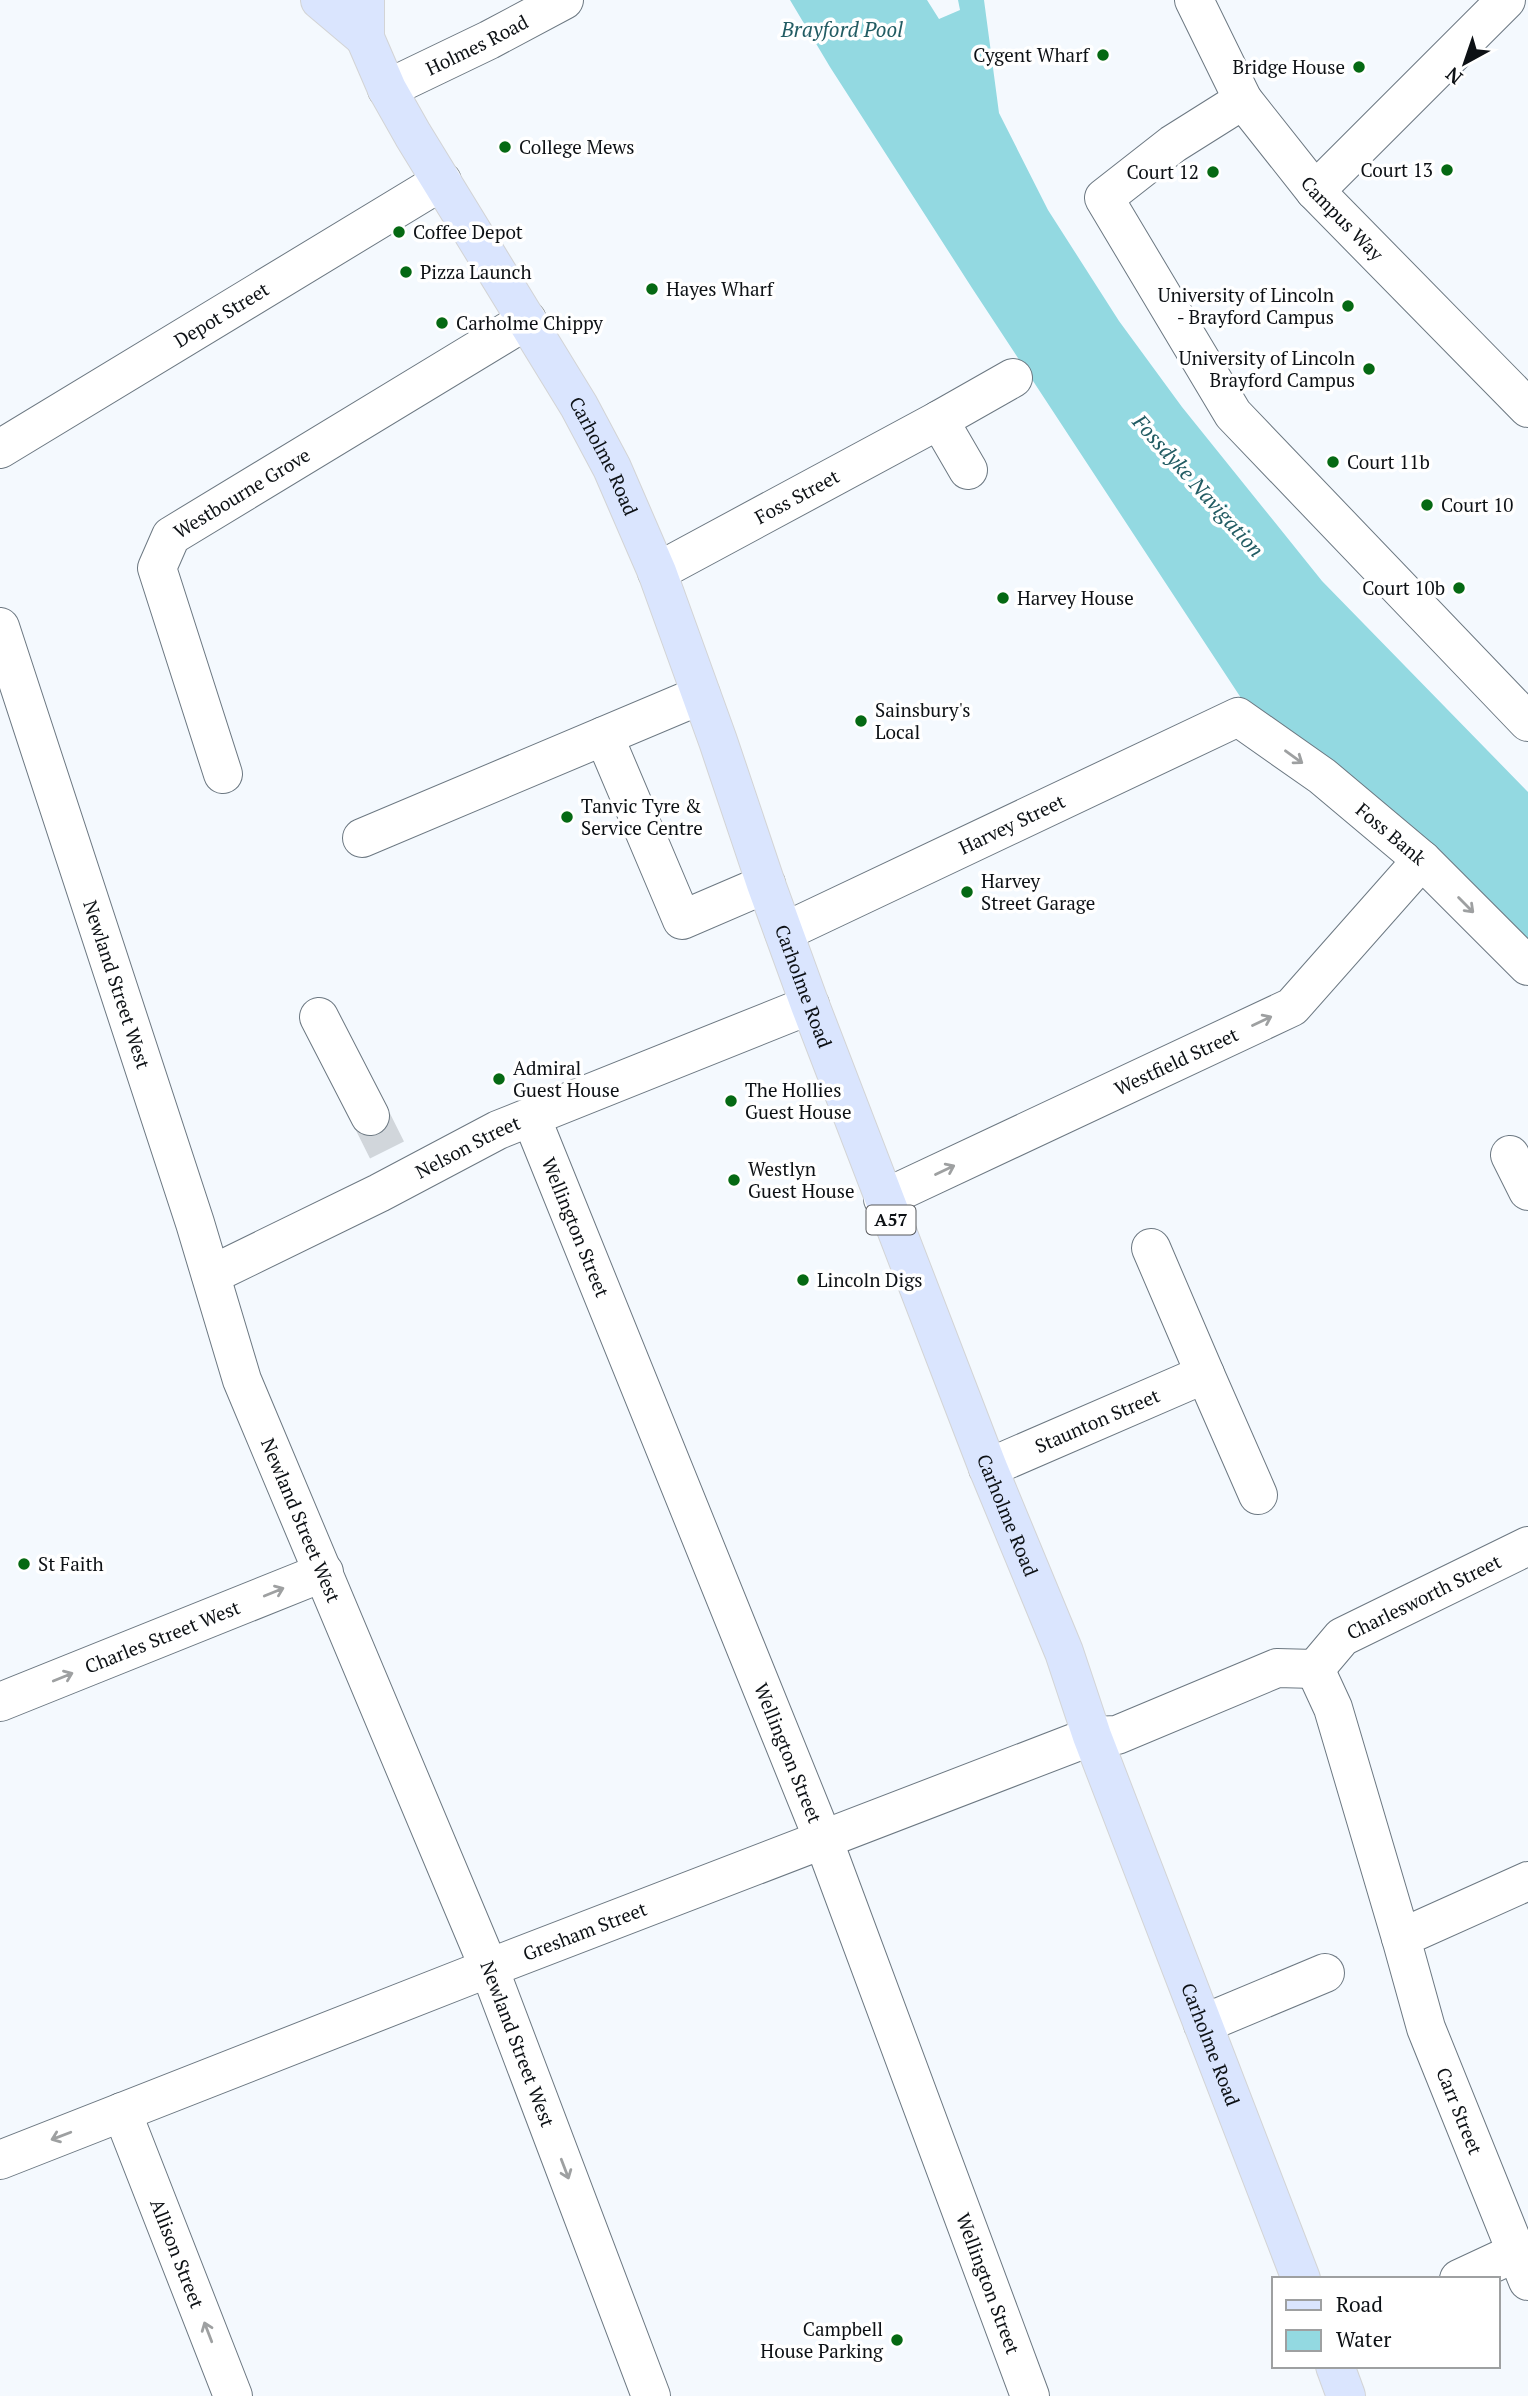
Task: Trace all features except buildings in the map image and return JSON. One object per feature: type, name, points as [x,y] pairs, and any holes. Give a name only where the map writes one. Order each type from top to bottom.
[{"type":"main road","name":"Carholme Road","points":[[320,0],[365,38]]},
{"type":"main road","name":"Carholme Road","points":[[365,0],[365,38],[387,89],[579,406],[612,468],[657,572],[766,884],[883,1199],[988,1468],[1064,1652],[1092,1736],[1300,2277]]},
{"type":"main road","points":[[1336,2368],[1346,2396]]},
{"type":"street","name":"Holmes Road","points":[[387,89],[564,0]]},
{"type":"street","name":"Campus Way","points":[[1194,0],[1243,100],[1315,191],[1528,408]]},
{"type":"street","points":[[1315,191],[1506,0]]},
{"type":"street","points":[[1243,100],[1173,144],[1104,198],[1233,414],[1528,722]]},
{"type":"street","name":"Depot Street","points":[[0,449],[442,181]]},
{"type":"street","name":"Westbourne Grove","points":[[223,774],[157,568],[171,536],[527,320]]},
{"type":"street","name":"Foss Street","points":[[657,572],[1013,378]]},
{"type":"street","points":[[939,420],[968,470]]},
{"type":"street","name":"Newland Street West","points":[[0,627],[211,1275],[242,1380],[489,1968],[650,2396]]},
{"type":"street","points":[[362,838],[701,695]]},
{"type":"street","name":"Foss Bank","points":[[1238,717],[1322,776],[1422,860],[1528,966]]},
{"type":"street","name":"Harvey Street","points":[[784,932],[1238,717]]},
{"type":"street","points":[[604,736],[682,920],[766,884]]},
{"type":"street","name":"Westfield Street","points":[[883,1199],[1292,1007],[1422,860]]},
{"type":"street","name":"Nelson Street","points":[[211,1275],[400,1174],[498,1130],[810,1004]]},
{"type":"street","points":[[319,1017],[369,1116]]},
{"type":"street","name":"Wellington Street","points":[[531,1117],[823,1839],[1030,2396]]},
{"type":"street","points":[[1510,1155],[1528,1191]]},
{"type":"street","points":[[1151,1248],[1258,1495]]},
{"type":"street","name":"Staunton Street","points":[[988,1468],[1206,1374]]},
{"type":"street","name":"Charlesworth Street","points":[[1315,1669],[1342,1637],[1528,1546]]},
{"type":"street","name":"Charles Street West","points":[[0,1703],[324,1572]]},
{"type":"street","points":[[1092,1736],[1118,1735],[1277,1668],[1315,1669]]},
{"type":"street","name":"Carr Street","points":[[1315,1669],[1333,1708],[1426,2028],[1522,2267]]},
{"type":"street","name":"Gresham Street","points":[[0,2160],[1092,1736]]},
{"type":"street","points":[[1401,1938],[1528,1881]]},
{"type":"street","points":[[1203,2024],[1325,1973]]},
{"type":"street","name":"Allison Street","points":[[122,2112],[233,2396]]},
{"type":"street","points":[[1470,2277],[1522,2267]]},
{"type":"water","points":[[790,0],[927,0],[939,19],[960,10],[958,0],[984,0],[999,113],[1048,210],[1119,321],[1182,407],[1322,581],[1528,792],[1528,947],[1243,701],[972,288]]},
{"type":"tunnel","points":[[370,1116],[396,1168]]},
{"type":"place","name":"Cygent Wharf","points":[[1103,55]]},
{"type":"place","name":"Bridge House","points":[[1359,67]]},
{"type":"place","name":"College Mews","points":[[505,147]]},
{"type":"place","name":"Court 13","points":[[1447,170]]},
{"type":"place","name":"Court 12","points":[[1213,172]]},
{"type":"place","name":"Coffee Depot","points":[[399,232]]},
{"type":"place","name":"Pizza Launch","points":[[406,272]]},
{"type":"place","name":"Hayes Wharf","points":[[652,289]]},
{"type":"place","name":"University of Lincoln - Brayford Campus","points":[[1348,306]]},
{"type":"place","name":"Carholme Chippy","points":[[442,323]]},
{"type":"place","name":"University of Lincoln Brayford Campus","points":[[1369,369]]},
{"type":"place","name":"Court 11b","points":[[1333,462]]},
{"type":"place","name":"Court 10","points":[[1427,505]]},
{"type":"place","name":"Court 10b","points":[[1459,588]]},
{"type":"place","name":"Harvey House","points":[[1003,598]]},
{"type":"place","name":"Sainsbury's Local","points":[[861,721]]},
{"type":"place","name":"Tanvic Tyre & Service Centre","points":[[567,817]]},
{"type":"place","name":"Harvey Street Garage","points":[[967,892]]},
{"type":"place","name":"Admiral Guest House","points":[[499,1079]]},
{"type":"place","name":"The Hollies Guest House","points":[[731,1101]]},
{"type":"place","name":"Westlyn Guest House","points":[[734,1180]]},
{"type":"place","name":"Lincoln Digs","points":[[803,1280]]},
{"type":"place","name":"St Faith","points":[[24,1564]]},
{"type":"place","name":"Campbell House Parking","points":[[897,2340]]},
{"type":"water label","name":"Brayford Pool","points":[[842,30]]},
{"type":"water label","name":"Fossdyke Navigation","points":[[1198,486]]}]
